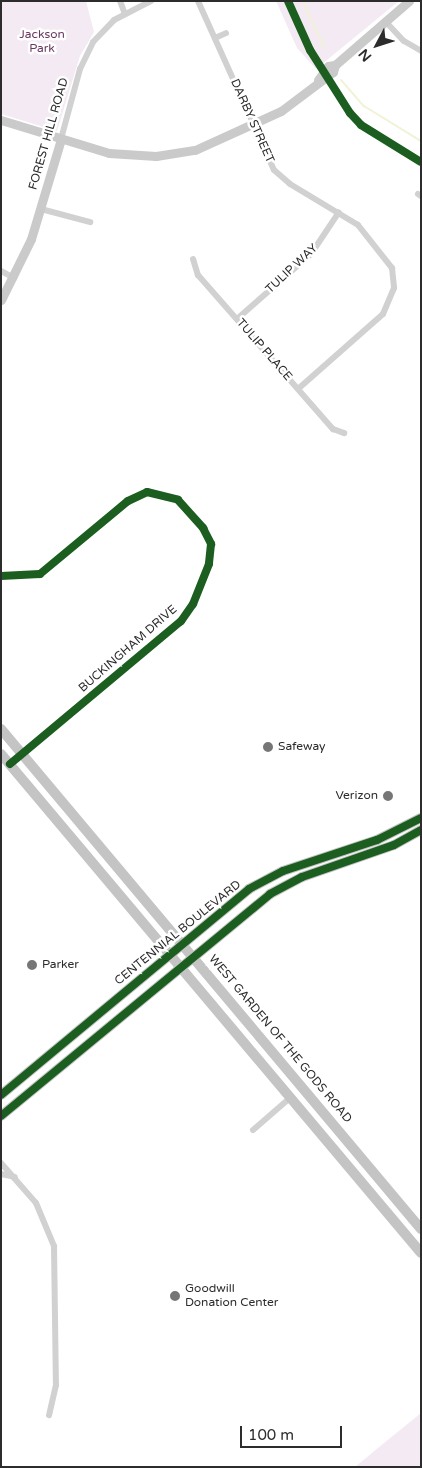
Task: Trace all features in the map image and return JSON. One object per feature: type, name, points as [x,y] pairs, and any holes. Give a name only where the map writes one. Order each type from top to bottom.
[{"type":"main road","name":"WEST GARDEN OF THE GODS ROAD","points":[[1,729],[184,943],[421,1229]]},
{"type":"main road","points":[[1,754],[421,1253]]},
{"type":"main road","name":"CENTENNIAL BOULEVARD","points":[[1,1095],[245,892],[274,875],[377,840],[421,818]]},
{"type":"main road","points":[[1,1116],[194,955],[286,884],[380,851],[421,830]]},
{"type":"main road","points":[[366,1188],[386,1202],[421,1244]]},
{"type":"street","points":[[120,1],[125,14]]},
{"type":"street","name":"FOREST HILL ROAD","points":[[2,296],[14,278],[41,209],[85,55],[104,28],[125,14],[152,1]]},
{"type":"street","name":"DARBY STREET","points":[[198,1],[254,126],[279,175],[358,225],[388,261],[394,278],[393,294],[376,322],[298,389]]},
{"type":"street","points":[[1,120],[109,153],[156,156],[195,150],[254,126],[281,111],[318,80],[333,72],[335,65],[409,1]]},
{"type":"street","points":[[386,22],[404,41],[421,51]]},
{"type":"street","points":[[215,38],[226,33]]},
{"type":"street","points":[[41,209],[90,222]]},
{"type":"street","name":"TULIP WAY","points":[[237,319],[311,254],[339,212]]},
{"type":"street","name":"TULIP PLACE","points":[[192,259],[198,275],[333,429],[344,433]]},
{"type":"street","points":[[1,271],[14,278]]},
{"type":"street","name":"BUCKINGHAM DRIVE","points":[[1,576],[40,574],[128,502],[147,492],[178,500],[203,528],[211,544],[210,564],[193,604],[181,620],[10,764]]},
{"type":"street","points":[[253,1130],[291,1097]]},
{"type":"street","points":[[1,1163],[36,1203],[54,1246],[56,1385],[49,1415]]},
{"type":"street","points":[[1,1174],[15,1177]]},
{"type":"green space","name":"Jackson Park","points":[[1,1],[86,1],[94,32],[80,56],[57,131],[1,114]]},
{"type":"green space","points":[[276,1],[399,1],[316,69],[297,48]]},
{"type":"green space","points":[[421,1413],[421,1467],[355,1467],[384,1443]]},
{"type":"waterway","points":[[303,1],[324,47]]},
{"type":"waterway","points":[[341,80],[364,106],[421,141]]},
{"type":"cycle path","points":[[288,1],[310,50],[350,113],[361,125],[421,162]]},
{"type":"cycle path","points":[[1,576],[40,574],[128,501],[147,492],[178,500],[203,528],[211,544],[209,564],[193,604],[181,621],[10,764]]},
{"type":"cycle path","points":[[1,1095],[249,889],[283,871],[377,840],[421,818]]},
{"type":"cycle path","points":[[1,1116],[270,894],[302,877],[394,845],[421,830]]},
{"type":"place","name":"Safeway","points":[[268,747]]},
{"type":"place","name":"Verizon","points":[[388,796]]},
{"type":"place","name":"Parker","points":[[32,965]]},
{"type":"place","name":"Goodwill Donation Center","points":[[175,1296]]}]
